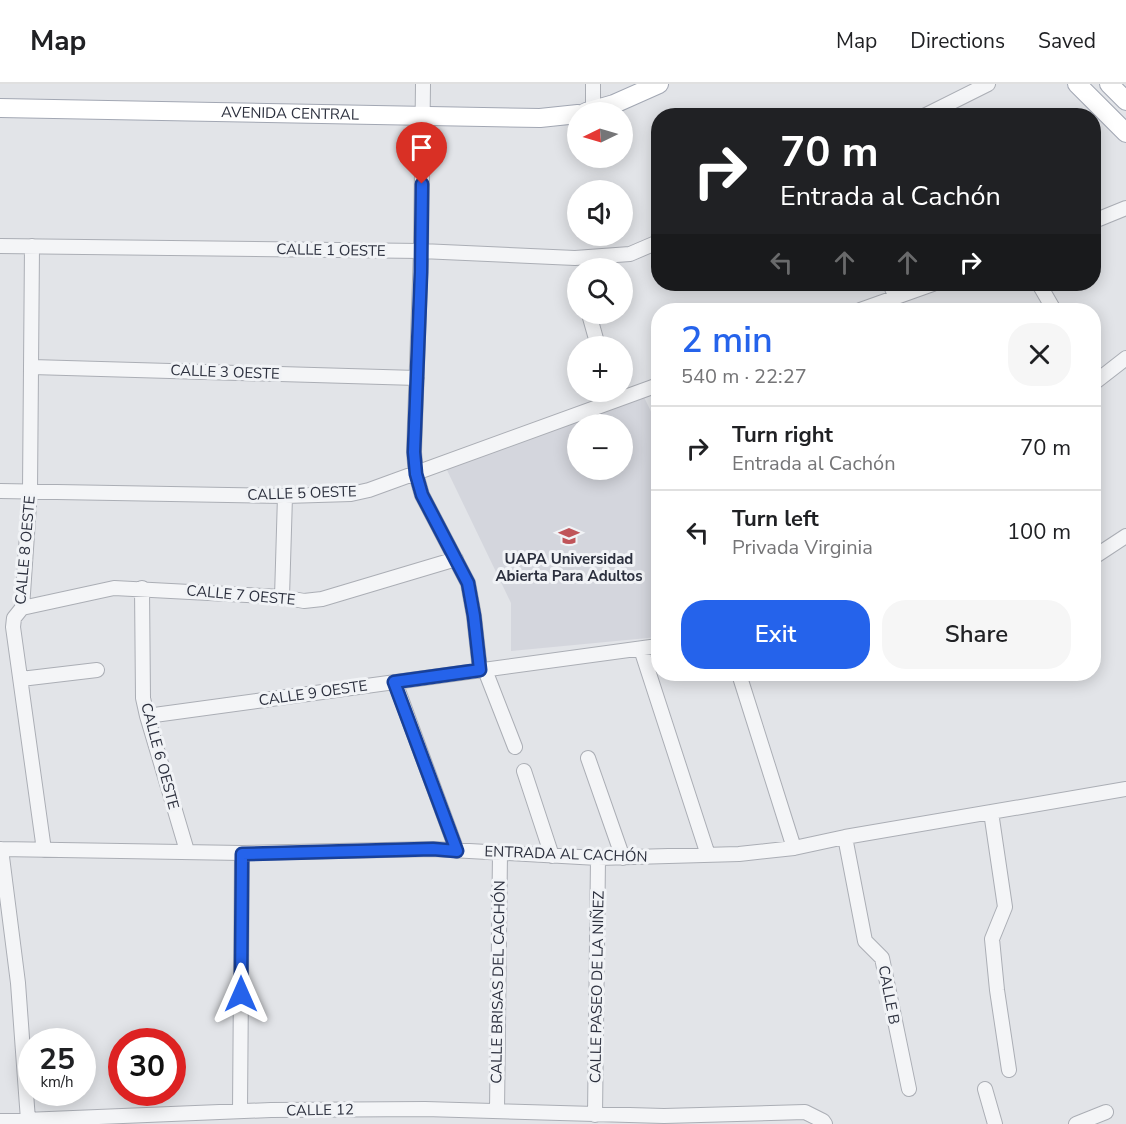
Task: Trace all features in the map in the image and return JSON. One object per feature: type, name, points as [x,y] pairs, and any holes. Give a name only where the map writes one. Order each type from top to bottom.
[{"type":"main road","name":"AVENIDA CENTRAL","points":[[618,102],[659,84]]},
{"type":"main road","points":[[1077,84],[1126,133]]},
{"type":"main road","points":[[1109,84],[1126,101]]},
{"type":"main road","name":"AVENIDA CENTRAL","points":[[0,108],[540,118],[567,115]]},
{"type":"street","points":[[423,84],[421,251],[414,452],[416,474],[422,495],[468,583],[482,670],[515,747]]},
{"type":"street","points":[[589,102],[593,84]]},
{"type":"street","points":[[940,108],[988,84]]},
{"type":"street","points":[[1101,218],[1126,208]]},
{"type":"street","name":"CALLE 1 OESTE","points":[[608,258],[630,254],[651,245]]},
{"type":"street","name":"CALLE 1 OESTE","points":[[0,246],[421,251],[567,263]]},
{"type":"street","name":"CALLE 8 OESTE","points":[[32,246],[30,490],[22,608],[14,618],[13,627],[44,850]]},
{"type":"street","points":[[893,291],[896,297]]},
{"type":"street","points":[[879,303],[913,291]]},
{"type":"street","points":[[1101,374],[1126,358]]},
{"type":"street","name":"CALLE 3 OESTE","points":[[32,367],[417,378]]},
{"type":"street","name":"CALLE 5 OESTE","points":[[633,391],[651,387]]},
{"type":"street","name":"CALLE 5 OESTE","points":[[0,490],[285,496],[351,494],[416,474],[598,402]]},
{"type":"street","points":[[282,597],[285,496]]},
{"type":"street","points":[[1101,552],[1126,536]]},
{"type":"street","name":"CALLE 7 OESTE","points":[[22,608],[114,588],[282,597],[304,601],[322,599],[456,559]]},
{"type":"street","name":"CALLE 6 OESTE","points":[[142,588],[143,698],[187,851]]},
{"type":"street","name":"CALLE 9 OESTE","points":[[147,716],[651,647]]},
{"type":"street","points":[[641,649],[651,680]]},
{"type":"street","points":[[21,679],[97,670]]},
{"type":"street","points":[[651,681],[708,855]]},
{"type":"street","points":[[741,681],[794,848]]},
{"type":"street","points":[[394,682],[457,851]]},
{"type":"street","points":[[588,758],[623,858]]},
{"type":"street","points":[[524,771],[552,856]]},
{"type":"street","name":"ENTRADA AL CACHÓN","points":[[0,849],[187,851],[242,854],[433,849],[598,858],[708,855],[794,848],[845,837],[1126,789]]},
{"type":"street","points":[[991,812],[1005,907],[992,939],[1009,1070]]},
{"type":"street","name":"CALLE B","points":[[845,837],[865,941],[882,958],[909,1089]]},
{"type":"street","points":[[0,849],[18,983],[28,1120]]},
{"type":"street","name":"CALLE BRISAS DEL CACHÓN","points":[[497,1111],[500,853]]},
{"type":"street","points":[[240,1111],[242,854]]},
{"type":"street","name":"CALLE PASEO DE LA NIÑEZ","points":[[595,1115],[598,858]]},
{"type":"street","points":[[985,1089],[995,1124]]},
{"type":"street","name":"CALLE 12","points":[[0,1121],[240,1111],[271,1117],[425,1108],[664,1120],[806,1112],[825,1124]]},
{"type":"street","points":[[1077,1124],[1106,1112]]},
{"type":"shaded area","name":"UAPA Universidad Abierta Para Adultos","points":[[643,395],[651,412],[651,638],[511,651],[511,603],[445,466],[567,422],[567,480],[633,480],[633,414],[590,414],[623,402],[633,402],[633,399]]},
{"type":"place","name":"UAPA Universidad Abierta Para Adultos","points":[[569,536]]},
{"type":"route","points":[[241,994],[242,854],[433,849],[457,851],[394,682],[480,670],[468,583],[422,495],[416,474],[414,452],[422,184]]}]
